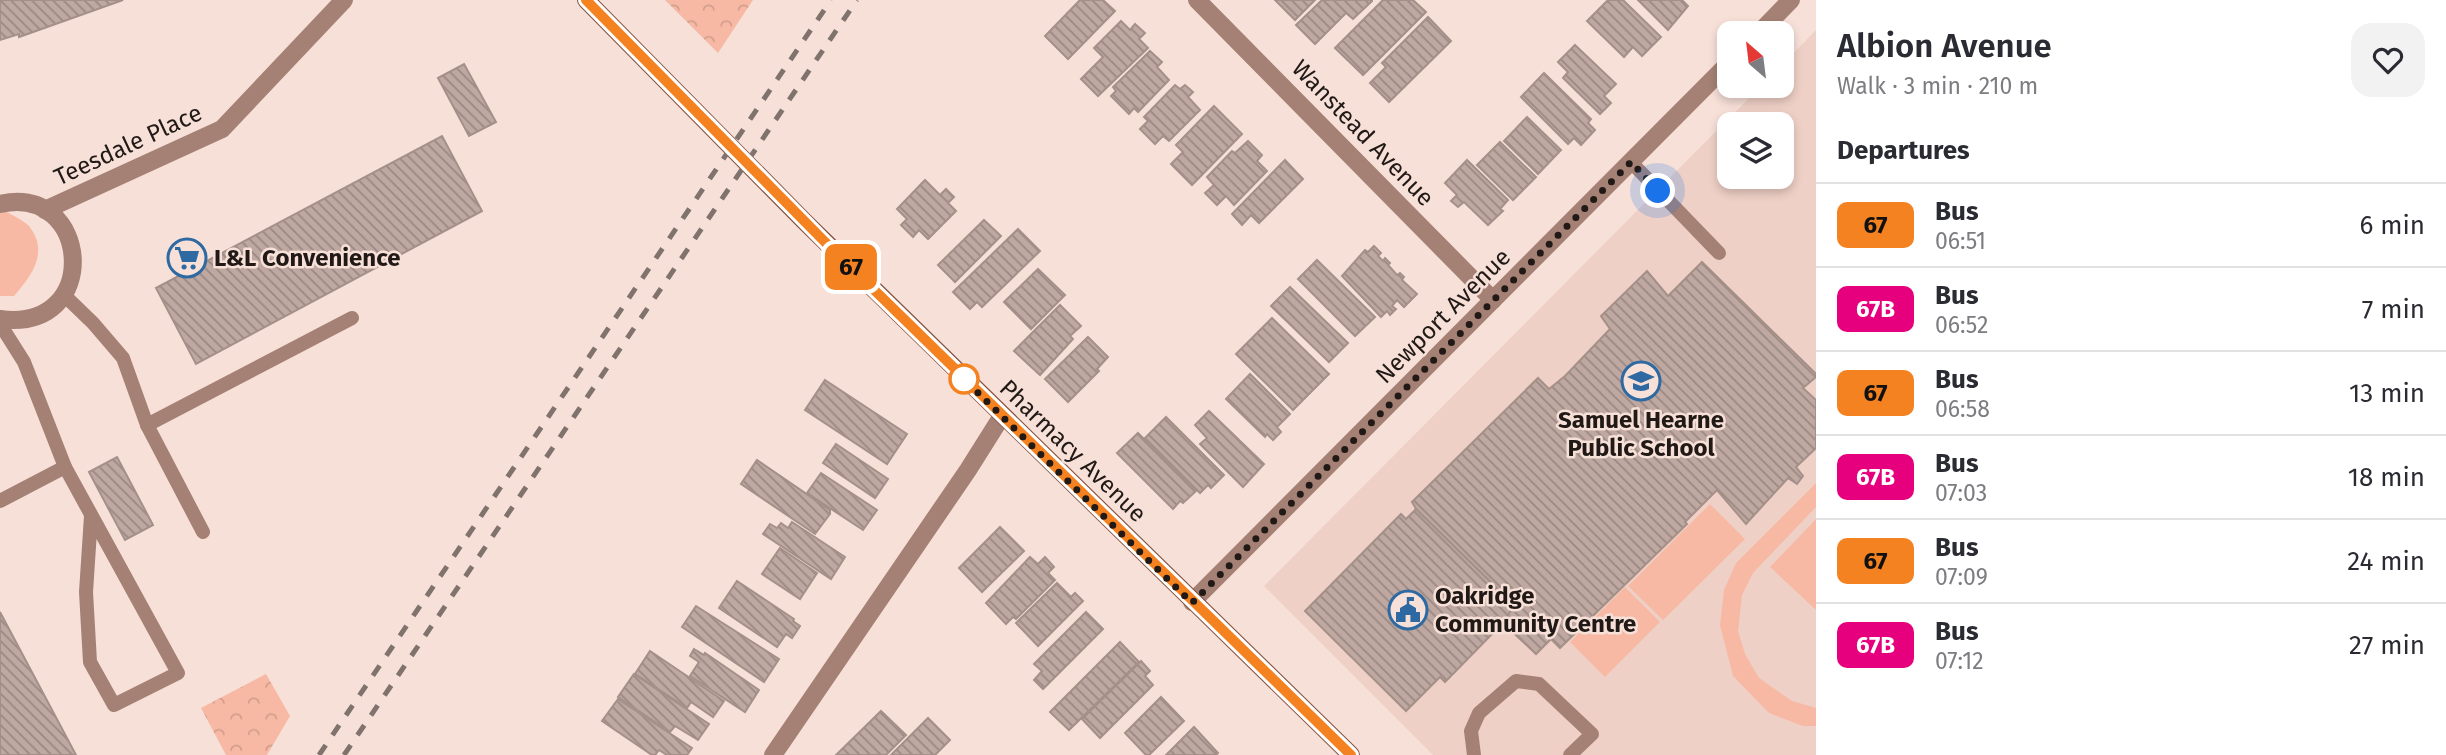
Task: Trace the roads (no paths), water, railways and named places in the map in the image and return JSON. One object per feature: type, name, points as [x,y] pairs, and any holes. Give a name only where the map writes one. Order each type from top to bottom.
[{"type":"street","name":"Teesdale Place","points":[[45,210],[222,129],[344,0]]},
{"type":"street","name":"Pharmacy Avenue","points":[[586,0],[814,231],[1192,603],[1351,755]]},
{"type":"street","name":"Wanstead Avenue","points":[[1198,0],[1493,300]]},
{"type":"street","points":[[1771,21],[1791,0]]},
{"type":"street","name":"Newport Avenue","points":[[1192,603],[1717,75]]},
{"type":"street","name":"Teesdale Place","points":[[0,204],[22,202],[45,210],[60,223],[70,239],[74,258],[72,277],[64,295]]},
{"type":"street","points":[[0,319],[15,321],[34,318],[51,308],[64,295]]},
{"type":"street","points":[[773,755],[1002,416]]},
{"type":"lane","points":[[1631,162],[1719,253]]},
{"type":"lane","points":[[64,295],[123,358],[147,425],[203,532]]},
{"type":"lane","points":[[147,425],[352,318]]},
{"type":"lane","points":[[0,324],[24,362],[65,467],[178,673],[114,705],[90,662],[86,592],[91,516]]},
{"type":"lane","points":[[0,501],[65,467]]},
{"type":"lane","points":[[1474,755],[1471,731],[1479,713],[1516,681],[1539,684],[1593,736],[1570,755]]},
{"type":"railway","points":[[319,755],[831,0]]},
{"type":"railway","points":[[344,755],[857,0]]},
{"type":"place","name":"L&L Convenience","points":[[187,258]]},
{"type":"place","name":"Samuel Hearne Public School","points":[[1641,381]]},
{"type":"place","name":"Oakridge Community Centre","points":[[1408,610]]}]
